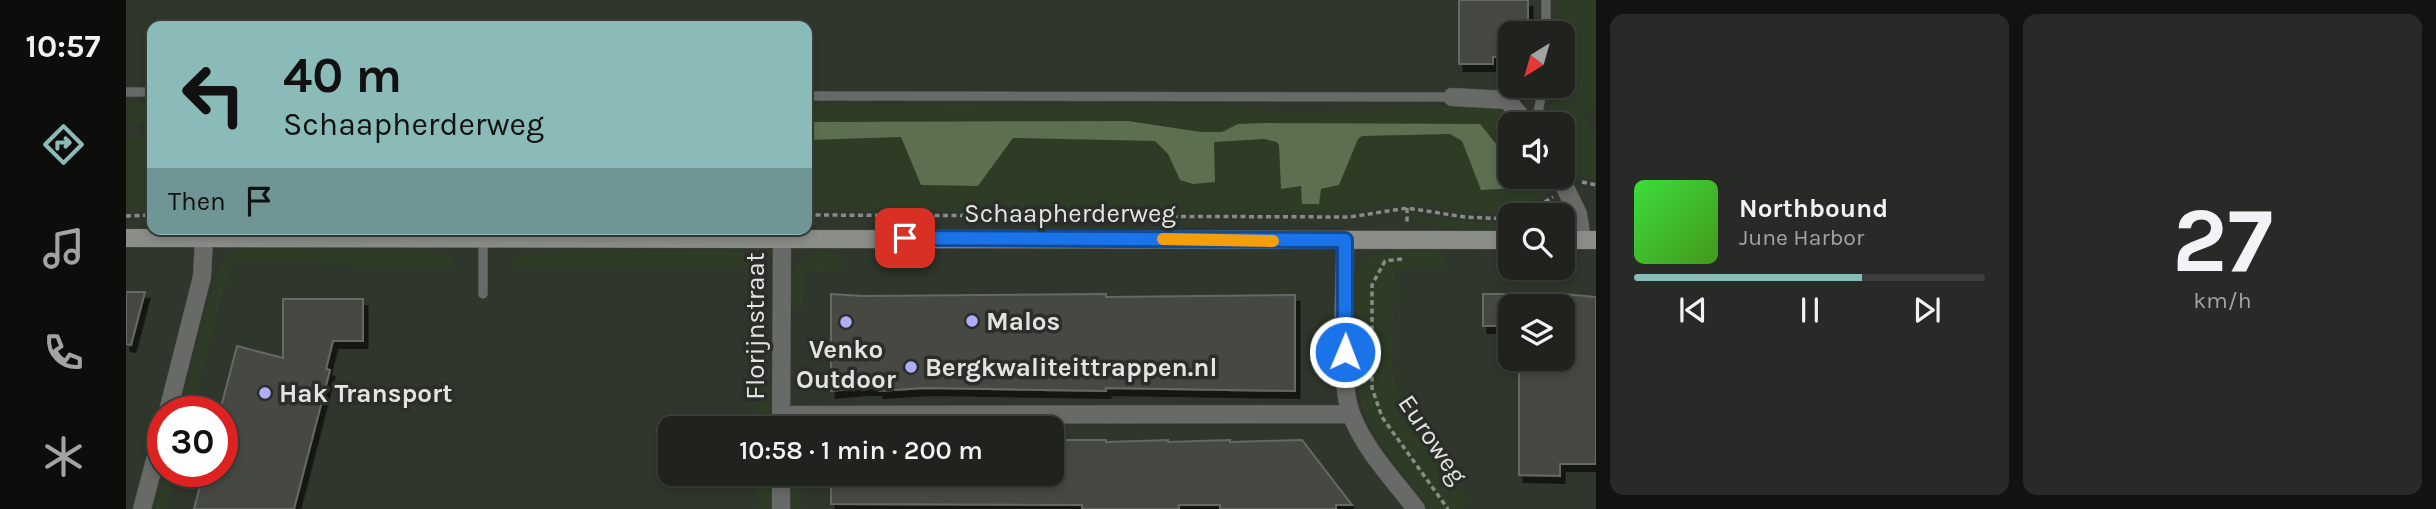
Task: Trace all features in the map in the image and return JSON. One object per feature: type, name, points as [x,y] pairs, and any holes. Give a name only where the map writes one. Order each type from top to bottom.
[{"type":"street","points":[[1452,97],[1507,100],[1517,112]]},
{"type":"street","points":[[1566,189],[1589,240]]},
{"type":"street","name":"Schaapherderweg","points":[[126,238],[1498,240]]},
{"type":"street","points":[[171,396],[202,277],[204,238]]},
{"type":"street","name":"Florijnstraat","points":[[781,416],[782,238]]},
{"type":"street","name":"Euroweg","points":[[1345,240],[1345,363],[1350,414],[1361,435],[1416,509]]},
{"type":"street","name":"Florijnstraat","points":[[1064,418],[1350,414]]},
{"type":"street","points":[[780,509],[781,486]]},
{"type":"street","points":[[142,509],[148,487]]},
{"type":"lane","points":[[1546,0],[1546,21]]},
{"type":"lane","points":[[126,92],[147,92]]},
{"type":"lane","points":[[812,96],[1452,97]]},
{"type":"lane","points":[[483,238],[483,294]]},
{"type":"path","name":"Schaapherderweg","points":[[812,215],[1350,217],[1407,208],[1465,217],[1498,218]]},
{"type":"path","points":[[1407,208],[1407,239]]},
{"type":"path","points":[[126,215],[147,215]]},
{"type":"path","name":"Euroweg","points":[[1407,239],[1407,251],[1402,259],[1385,261],[1371,285],[1372,388],[1382,416],[1448,509]]},
{"type":"shaded area","points":[[126,0],[1596,0],[1596,509],[126,509]]},
{"type":"shaded area","points":[[1558,0],[1596,0],[1596,111],[1584,110],[1586,121],[1596,135],[1596,181],[1585,177],[1575,178],[1575,112],[1550,112],[1553,98],[1575,98],[1575,21],[1557,21]]},
{"type":"shaded area","points":[[812,104],[1223,106],[1292,112],[1489,105],[1501,112],[1498,112],[1498,144],[1492,136],[1264,123],[1238,124],[1222,132],[1201,132],[1128,121],[812,122]]},
{"type":"shaded area","points":[[126,106],[147,106],[147,125],[126,125]]},
{"type":"shaded area","points":[[1128,121],[1201,132],[1222,132],[1238,124],[1264,123],[1480,124],[1498,146],[1500,189],[1481,190],[1462,141],[1450,134],[1362,136],[1358,139],[1339,185],[1321,189],[1319,204],[1302,204],[1301,186],[1281,189],[1279,146],[1277,142],[1264,139],[1214,142],[1215,182],[1193,184],[1180,180],[1168,154],[1155,141],[1013,138],[978,186],[921,185],[901,137],[812,140],[812,122]]},
{"type":"shaded area","points":[[1450,134],[1462,140],[1481,190],[1554,189],[1531,203],[1498,203],[1498,213],[1468,212],[1433,205],[1379,205],[1338,212],[812,210],[812,140],[901,137],[921,185],[978,186],[1013,138],[1155,141],[1168,154],[1180,180],[1213,142],[1264,139],[1277,142],[1279,146],[1281,189],[1302,186],[1302,204],[1321,189],[1339,185],[1358,138]]},
{"type":"shaded area","points":[[126,135],[147,135],[147,210],[126,210]]},
{"type":"shaded area","points":[[1414,215],[1465,222],[1498,223],[1498,231],[1449,229],[1412,223]]},
{"type":"shaded area","points":[[244,247],[444,253],[453,258],[455,267],[236,263],[228,274],[196,396],[185,396],[218,268],[227,255]]},
{"type":"shaded area","points":[[743,250],[756,259],[767,273],[769,416],[758,416],[758,277],[749,268],[511,267],[522,253]]},
{"type":"shaded area","points":[[1402,250],[1435,251],[1444,256],[1445,267],[1395,270],[1393,370],[1401,407],[1469,501],[1459,509],[1430,509],[1385,450],[1369,424],[1359,397],[1357,381],[1357,271],[1372,256],[1381,253]]},
{"type":"shaded area","points":[[826,251],[841,257],[843,270],[805,272],[803,308],[797,308],[790,292],[797,266],[805,257]]},
{"type":"shaded area","points":[[758,486],[769,486],[769,509],[758,509]]},
{"type":"shaded area","points":[[790,486],[801,486],[801,509],[790,509]]},
{"type":"shaded area","points":[[161,487],[172,487],[166,509],[155,509]]},
{"type":"building","points":[[1459,0],[1528,0],[1528,21],[1498,21],[1498,57],[1493,57],[1493,64],[1459,64]]},
{"type":"building","points":[[126,292],[145,292],[131,345],[126,344]]},
{"type":"building","points":[[831,294],[1106,294],[1106,297],[1295,295],[1295,391],[925,388],[879,391],[879,388],[863,388],[831,391]]},
{"type":"building","points":[[1483,294],[1498,294],[1498,326],[1483,326]]},
{"type":"building","points":[[1575,295],[1596,297],[1596,464],[1560,464],[1560,476],[1519,475],[1519,371],[1575,371]]},
{"type":"building","points":[[283,299],[363,299],[363,341],[333,341],[326,369],[330,370],[294,509],[194,509],[200,487],[238,487],[238,396],[224,396],[237,346],[283,358]]},
{"type":"building","points":[[1302,440],[1352,505],[1336,505],[1336,509],[1220,509],[1220,505],[1179,505],[1179,509],[1082,509],[1082,505],[831,504],[831,486],[1064,486],[1065,442]]},
{"type":"slow traffic","points":[[1163,239],[1273,241]]},
{"type":"place","name":"Malos","points":[[972,321]]},
{"type":"place","name":"Venko Outdoor","points":[[846,322]]},
{"type":"place","name":"Bergkwaliteittrappen.nl","points":[[911,367]]},
{"type":"place","name":"Hak Transport","points":[[265,393]]},
{"type":"route","points":[[905,238],[1345,240],[1345,352]]}]
